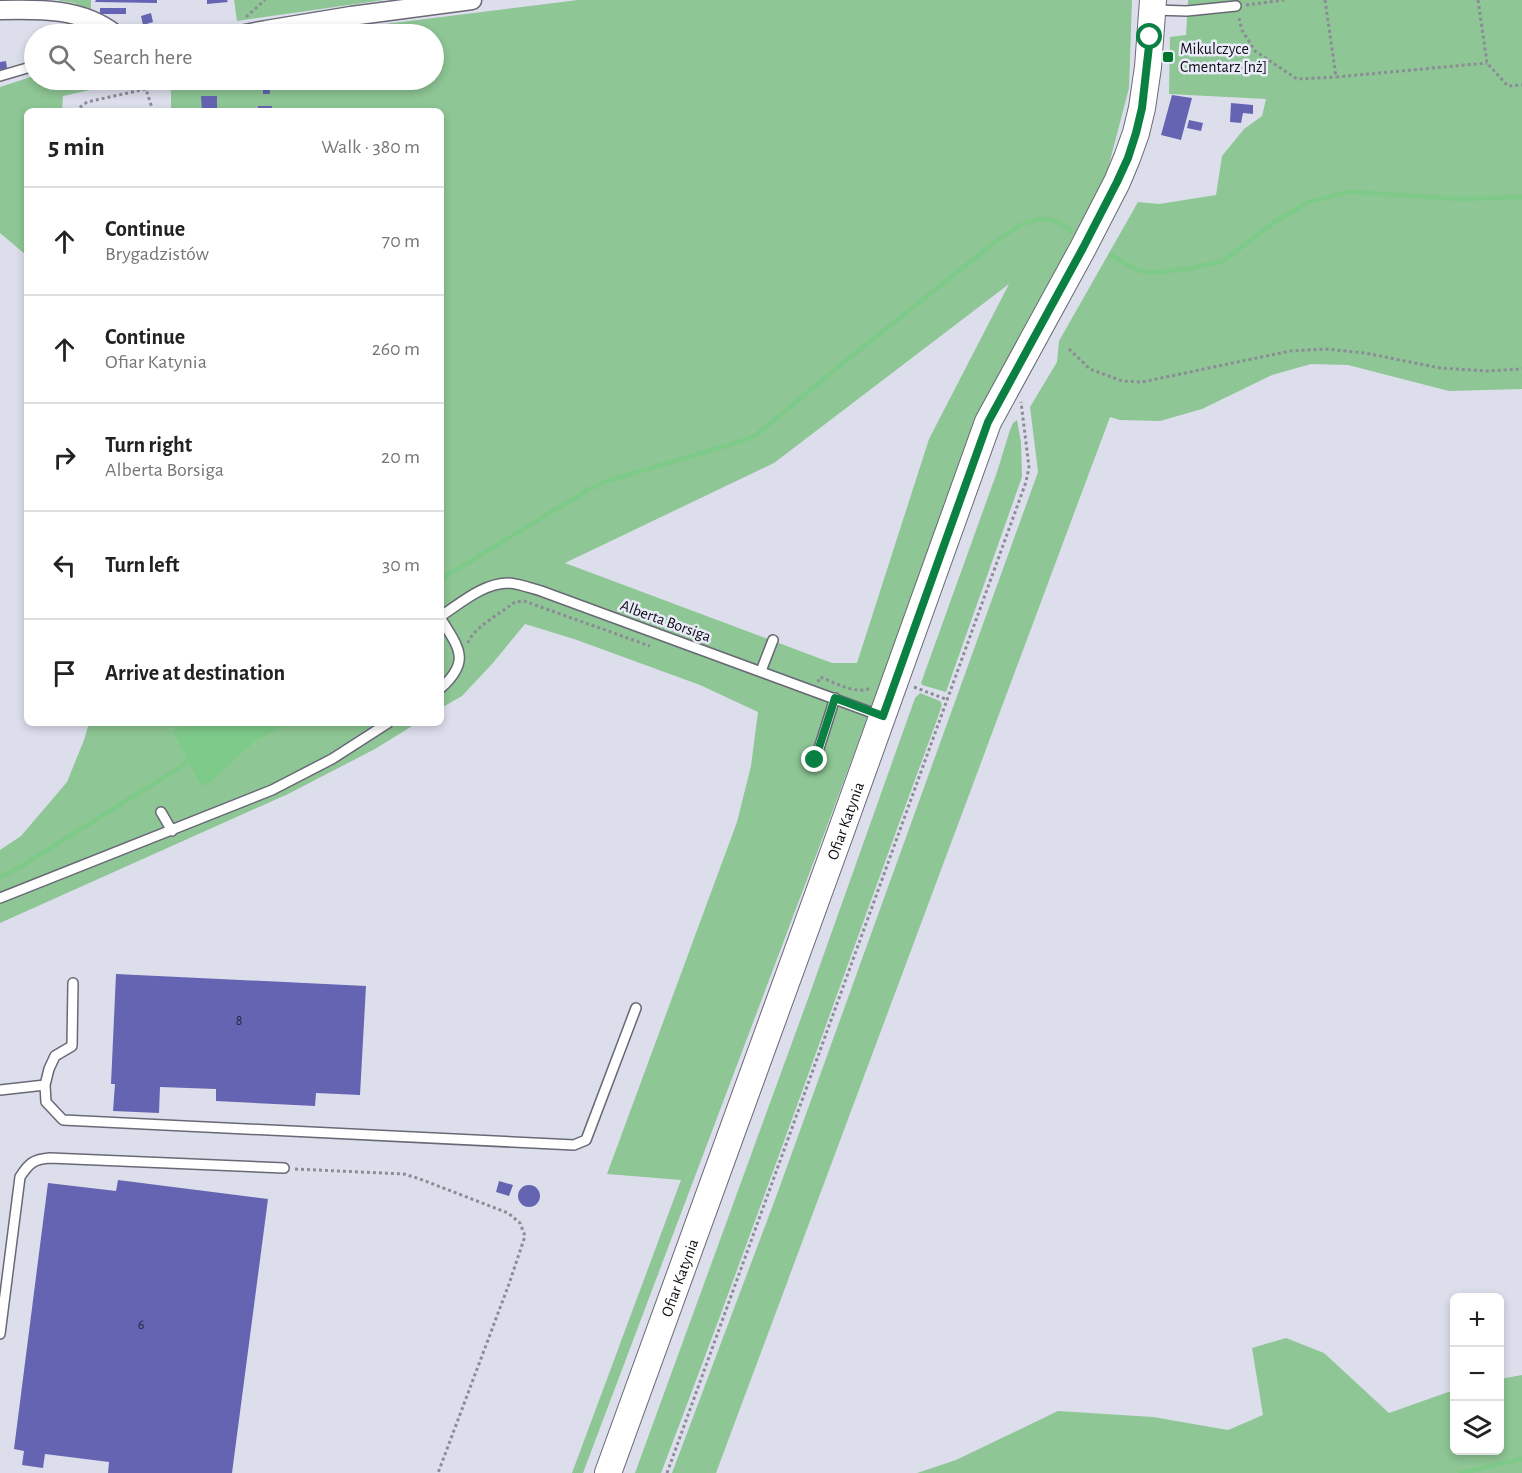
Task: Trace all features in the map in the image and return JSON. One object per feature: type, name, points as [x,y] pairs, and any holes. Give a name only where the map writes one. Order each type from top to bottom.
[{"type":"street","points":[[303,24],[431,4],[472,0]]},
{"type":"street","name":"Ofiar Katynia","points":[[608,1473],[988,422],[1117,182],[1136,133],[1148,67],[1153,5]]},
{"type":"street","points":[[0,10],[42,9],[72,14],[100,24]]},
{"type":"lane","points":[[1153,5],[1187,11],[1236,6]]},
{"type":"lane","points":[[0,76],[24,69]]},
{"type":"lane","name":"Alberta Borsiga","points":[[444,615],[486,588],[507,583],[519,585],[883,716]]},
{"type":"lane","points":[[444,622],[459,650],[460,660],[457,671],[444,686]]},
{"type":"lane","points":[[761,671],[773,640]]},
{"type":"lane","points":[[815,760],[835,698]]},
{"type":"lane","points":[[0,898],[272,790],[332,759],[383,726]]},
{"type":"lane","points":[[161,812],[172,831]]},
{"type":"lane","points":[[73,983],[72,1046],[55,1056],[45,1085],[46,1102],[63,1120],[574,1145],[586,1140],[636,1008]]},
{"type":"lane","points":[[0,1090],[45,1085]]},
{"type":"lane","points":[[0,1334],[21,1177],[27,1167],[37,1159],[284,1168]]},
{"type":"path","points":[[1284,0],[1236,6],[1242,30],[1255,51],[1297,79],[1487,63]]},
{"type":"path","points":[[1325,0],[1336,77]]},
{"type":"path","points":[[1478,0],[1487,63],[1508,86],[1522,85]]},
{"type":"path","points":[[79,108],[87,102],[141,90]]},
{"type":"path","points":[[146,90],[152,108]]},
{"type":"path","points":[[1069,349],[1090,369],[1122,381],[1142,382],[1290,351],[1326,349],[1365,352],[1440,368],[1487,371],[1522,369]]},
{"type":"path","points":[[668,1473],[1028,476],[1029,467],[1021,402]]},
{"type":"path","points":[[460,660],[466,654],[472,634],[519,601],[530,602],[654,647]]},
{"type":"path","points":[[820,677],[860,690],[874,687]]},
{"type":"path","points":[[915,687],[948,700]]},
{"type":"path","points":[[284,1168],[404,1174],[508,1213],[520,1223],[525,1236],[522,1246],[438,1473]]},
{"type":"shaded area","points":[[56,0],[91,0],[91,11],[74,3]]},
{"type":"shaded area","points":[[234,0],[384,0],[237,21]]},
{"type":"shaded area","points":[[578,0],[1132,0],[1129,88],[1106,176],[983,405],[583,1473],[572,1473],[681,1180],[607,1174],[737,822],[751,766],[758,712],[700,685],[574,639],[525,624],[462,696],[444,706],[444,108],[171,108],[171,90],[444,90],[444,24],[385,24]],"holes":[[[1009,284],[929,439],[857,663],[832,663],[565,563],[774,463]]]},
{"type":"shaded area","points":[[1188,0],[1522,0],[1522,389],[1449,391],[1348,365],[1311,364],[1272,375],[1202,409],[1160,421],[1120,420],[1110,417],[716,1473],[672,1473],[776,1197],[1038,472],[1030,407],[1057,362],[1059,341],[1138,202],[1159,204],[1216,195],[1222,156],[1244,129],[1262,116],[1266,99],[1169,94],[1170,37],[1186,35]]},
{"type":"shaded area","points":[[24,79],[24,90],[90,90],[63,96],[62,108],[24,108],[24,253],[0,233],[0,87]]},
{"type":"shaded area","points":[[1017,420],[1021,442],[1022,477],[946,692],[922,685],[1010,430]]},
{"type":"shaded area","points":[[920,693],[940,701],[942,704],[938,717],[697,1379],[661,1473],[635,1473],[915,698]]},
{"type":"shaded area","points":[[88,726],[412,726],[375,749],[288,794],[0,923],[0,850],[21,836],[67,782]]},
{"type":"shaded area","points":[[182,726],[285,726],[255,741],[206,786],[199,782],[173,732]]},
{"type":"shaded area","points":[[1286,1338],[1324,1353],[1389,1413],[1450,1391],[1450,1455],[1504,1455],[1504,1378],[1522,1375],[1522,1473],[917,1473],[956,1460],[1058,1411],[1153,1417],[1228,1430],[1263,1415],[1252,1348]]},
{"type":"building","points":[[96,0],[157,0],[157,3],[95,2]]},
{"type":"building","points":[[207,0],[227,0],[228,2],[207,4]]},
{"type":"building","points":[[100,8],[126,8],[126,14],[100,14]]},
{"type":"building","points":[[151,13],[153,22],[143,24],[141,16]]},
{"type":"building","points":[[6,61],[7,68],[0,70],[0,62]]},
{"type":"building","points":[[263,90],[270,90],[270,94],[263,94]]},
{"type":"building","points":[[1172,95],[1192,98],[1181,140],[1161,135]]},
{"type":"building","points":[[201,96],[217,96],[217,108],[202,108]]},
{"type":"building","points":[[1231,103],[1253,105],[1253,114],[1243,113],[1241,123],[1230,122]]},
{"type":"building","points":[[258,106],[272,106],[272,108],[258,108]]},
{"type":"building","points":[[1189,120],[1203,123],[1201,131],[1187,128]]},
{"type":"building","points":[[116,974],[366,986],[360,1095],[316,1093],[315,1106],[216,1101],[216,1089],[160,1087],[159,1113],[113,1111],[115,1084],[111,1084]]},
{"type":"building","points":[[118,1180],[268,1199],[232,1473],[108,1473],[109,1462],[45,1454],[43,1468],[22,1465],[24,1451],[14,1449],[48,1183],[116,1191]]},
{"type":"building","points":[[499,1181],[513,1185],[509,1196],[496,1192]]},
{"type":"building","points":[[529,1185],[537,1188],[540,1196],[537,1204],[529,1207],[521,1204],[518,1196],[521,1188]]},
{"type":"waterway","points":[[1111,255],[1135,269],[1151,273],[1192,268],[1223,261],[1276,221],[1308,202],[1349,192],[1460,199],[1522,197]]},
{"type":"waterway","points":[[444,577],[604,482],[756,435],[991,245],[1017,227],[1046,219],[1057,222],[1071,231]]},
{"type":"waterway","points":[[0,877],[15,870],[179,768],[191,758]]},
{"type":"waterway","points":[[1461,1473],[1522,1459]]},
{"type":"place","name":"Mikulczyce Cmentarz [nż]","points":[[1168,57]]},
{"type":"route","points":[[815,760],[835,698],[883,716],[988,422],[1083,248],[1128,158],[1142,108],[1150,37]]}]
